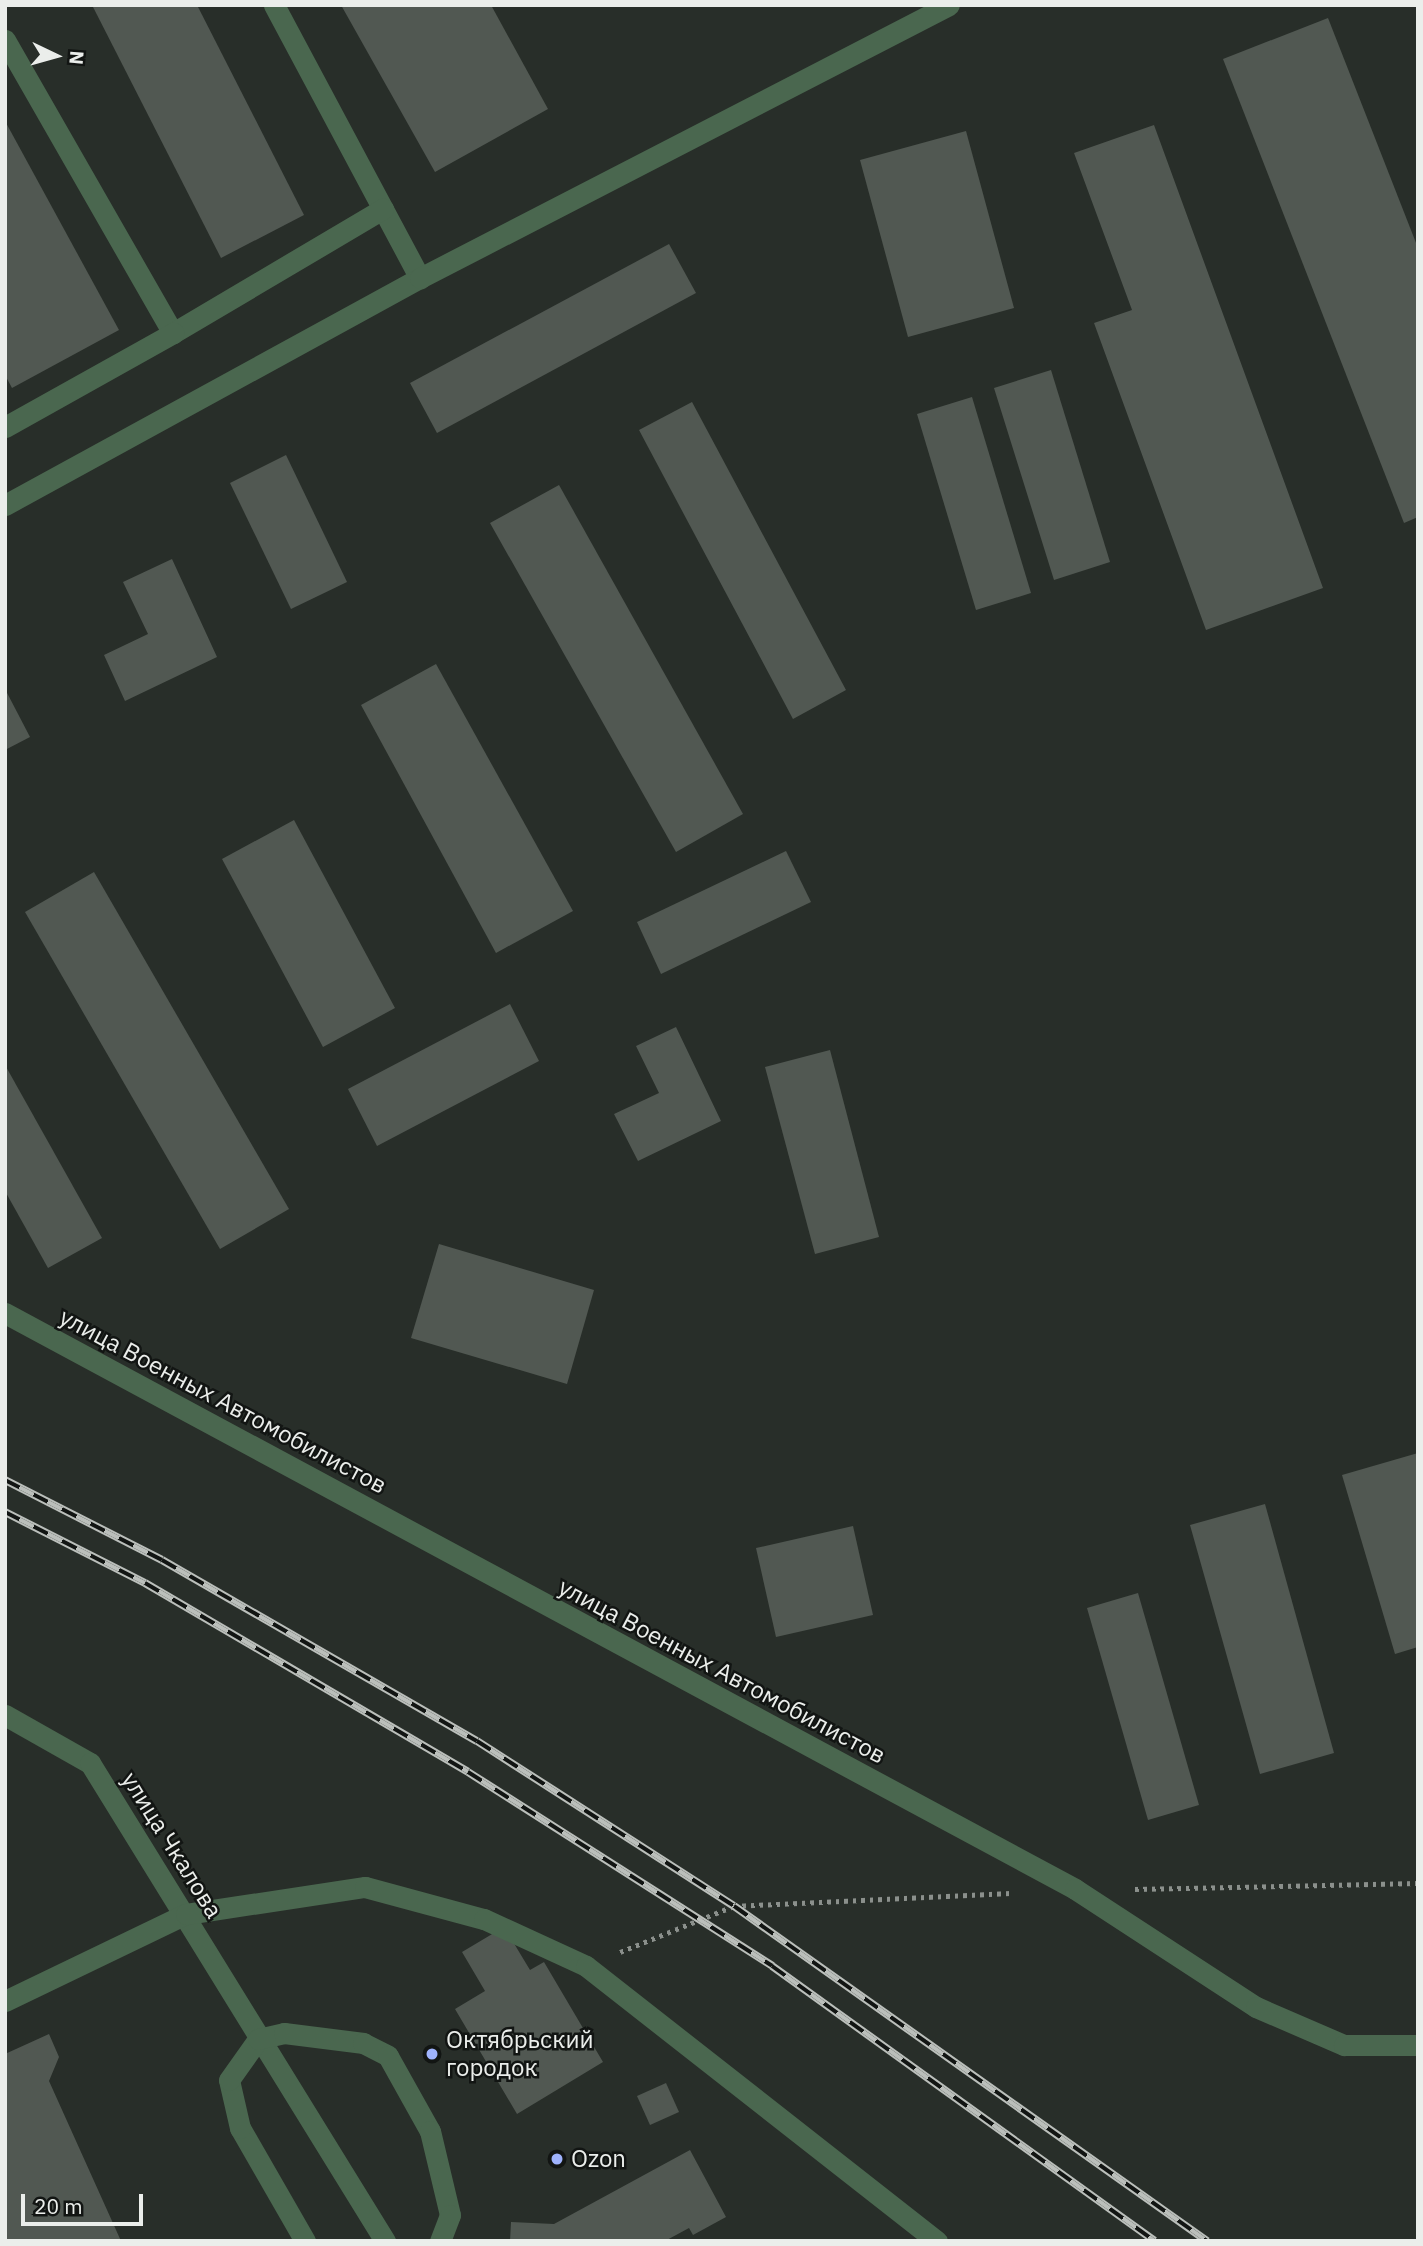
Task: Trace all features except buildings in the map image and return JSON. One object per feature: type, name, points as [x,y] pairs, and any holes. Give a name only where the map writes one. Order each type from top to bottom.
[{"type":"street","points":[[274,5],[420,278]]},
{"type":"street","points":[[5,505],[420,278],[949,5]]},
{"type":"street","points":[[5,40],[173,333]]},
{"type":"street","points":[[5,427],[173,333],[383,209]]},
{"type":"street","name":"улица Военных Автомобилистов","points":[[5,1313],[1075,1889],[1256,2007],[1344,2045],[1418,2045]]},
{"type":"street","name":"улица Чкалова","points":[[5,1715],[90,1763],[186,1914],[378,2239]]},
{"type":"street","points":[[5,2001],[186,1914],[366,1886],[484,1919],[586,1966],[937,2241]]},
{"type":"street","points":[[305,2241],[240,2127],[229,2080],[258,2039],[284,2033],[363,2043],[388,2056],[430,2131],[450,2215],[440,2241]]},
{"type":"path","points":[[1129,1889],[1418,1883]]},
{"type":"path","points":[[586,1966],[734,1906],[1020,1892]]},
{"type":"railway","points":[[5,1480],[162,1560],[477,1741],[734,1906],[1207,2241]]},
{"type":"railway","points":[[5,1512],[145,1583],[468,1772],[772,1966],[1154,2241]]},
{"type":"place","name":"Октябрьский городок","points":[[432,2054]]},
{"type":"place","name":"Ozon","points":[[557,2159]]}]
